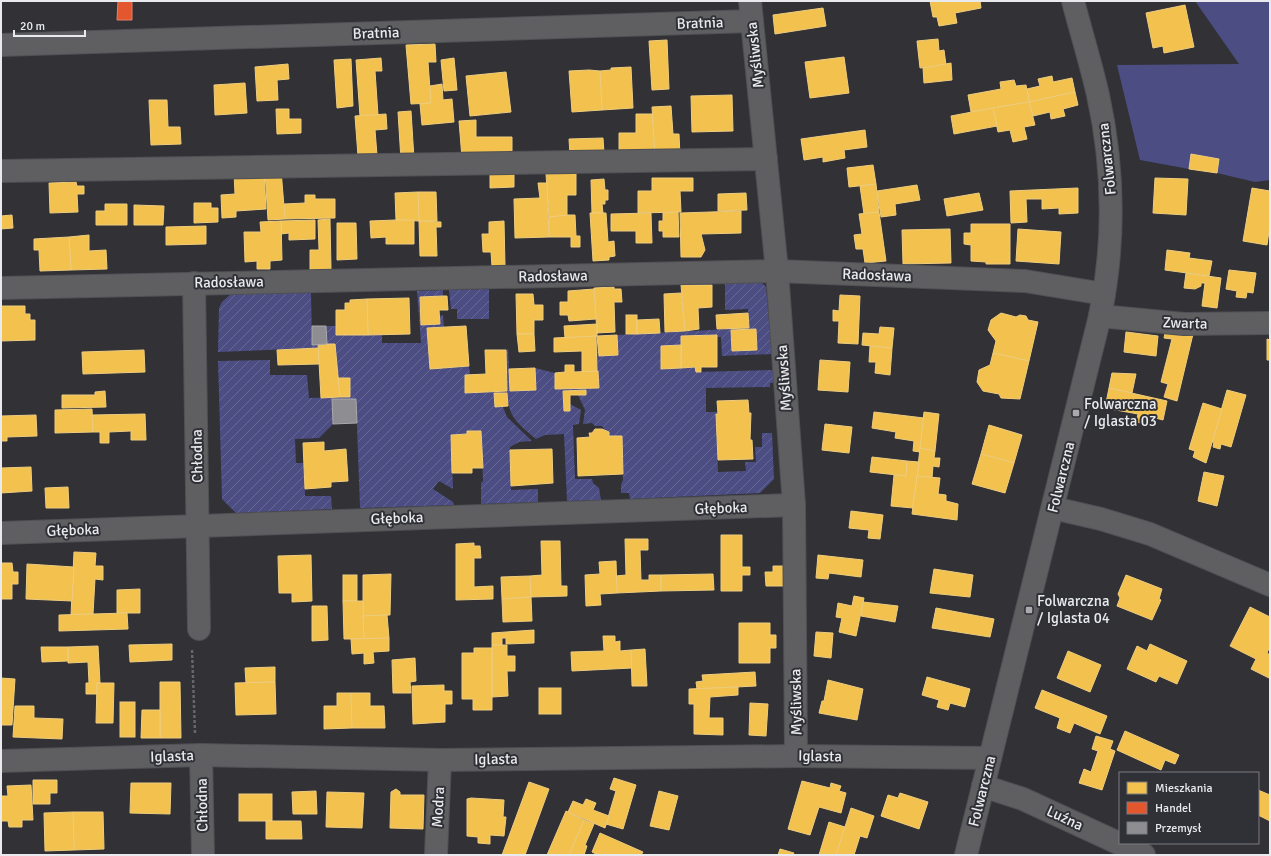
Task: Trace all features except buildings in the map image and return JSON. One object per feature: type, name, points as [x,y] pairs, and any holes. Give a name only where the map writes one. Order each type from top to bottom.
[{"type":"street","name":"Folwarczna","points":[[966,855],[1100,316],[1110,251],[1112,207],[1108,151],[1098,95],[1073,1]]},
{"type":"street","name":"Bratnia","points":[[1,45],[751,11]]},
{"type":"street","name":"Myśliwska","points":[[751,11],[777,271],[794,505],[796,756]]},
{"type":"street","points":[[1,171],[766,159]]},
{"type":"street","name":"Radosława","points":[[1,288],[777,271],[1025,281],[1104,294]]},
{"type":"street","name":"Chłodna","points":[[194,283],[199,629]]},
{"type":"street","name":"Zwarta","points":[[1100,316],[1184,324],[1270,323]]},
{"type":"street","name":"Głęboka","points":[[1,533],[794,505]]},
{"type":"street","points":[[1053,508],[1102,519],[1150,534],[1270,585]]},
{"type":"street","name":"Chłodna","points":[[201,755],[203,855]]},
{"type":"street","name":"Iglasta","points":[[1,761],[201,755],[440,760],[796,756],[990,758]]},
{"type":"street","name":"Modra","points":[[436,855],[440,760]]},
{"type":"street","name":"Luźna","points":[[983,786],[1023,798],[1119,843]]},
{"type":"street","name":"Luźna","points":[[1121,844],[1144,855]]},
{"type":"path","points":[[199,629],[192,648],[194,730],[201,755]]},
{"type":"shaded area","points":[[1195,1],[1270,1],[1270,180],[1255,182],[1217,173],[1219,159],[1192,154],[1189,169],[1140,160],[1117,65],[1239,64]]},
{"type":"shaded area","points":[[725,281],[760,281],[766,287],[772,354],[722,356],[721,337],[717,337],[717,335],[682,336],[681,345],[661,346],[661,368],[695,367],[696,372],[773,370],[774,383],[770,383],[770,387],[706,388],[706,412],[718,412],[716,414],[718,472],[746,471],[745,462],[756,462],[755,447],[762,447],[762,433],[772,433],[774,479],[760,493],[630,499],[629,493],[621,493],[621,485],[623,480],[622,436],[609,436],[602,426],[595,426],[592,423],[583,424],[585,410],[578,395],[586,395],[586,390],[563,391],[564,411],[570,411],[570,404],[581,410],[579,424],[573,425],[575,479],[592,479],[593,483],[599,488],[601,500],[567,501],[564,434],[545,435],[536,439],[515,419],[509,408],[507,393],[494,394],[495,407],[503,407],[507,417],[532,441],[519,442],[510,447],[511,490],[538,489],[538,502],[481,504],[481,483],[483,481],[481,431],[467,431],[467,434],[451,435],[453,489],[439,481],[433,489],[453,502],[454,505],[360,508],[356,399],[332,399],[333,424],[319,438],[295,439],[296,463],[304,463],[305,496],[331,496],[332,509],[236,513],[222,499],[218,361],[270,360],[270,375],[307,375],[309,398],[350,397],[350,378],[338,378],[335,344],[327,344],[326,326],[336,326],[336,335],[382,334],[382,343],[421,343],[417,291],[443,290],[443,296],[420,298],[421,325],[440,324],[439,316],[443,315],[444,327],[427,329],[430,368],[469,366],[470,375],[465,375],[465,393],[507,391],[506,350],[508,349],[510,391],[536,390],[535,368],[555,373],[555,388],[597,371],[596,336],[599,356],[618,355],[617,335],[749,328],[748,309],[725,310]],"holes":[[[756,329],[757,350],[732,351],[731,330]]]},
{"type":"shaded area","points":[[489,289],[489,319],[457,319],[457,309],[451,309],[449,290]]},
{"type":"shaded area","points":[[311,292],[312,344],[318,344],[318,348],[218,352],[219,308],[222,302],[231,294]]},
{"type":"place","name":"Folwarczna / Iglasta 03","points":[[1076,413]]},
{"type":"place","name":"Folwarczna / Iglasta 04","points":[[1029,610]]}]
